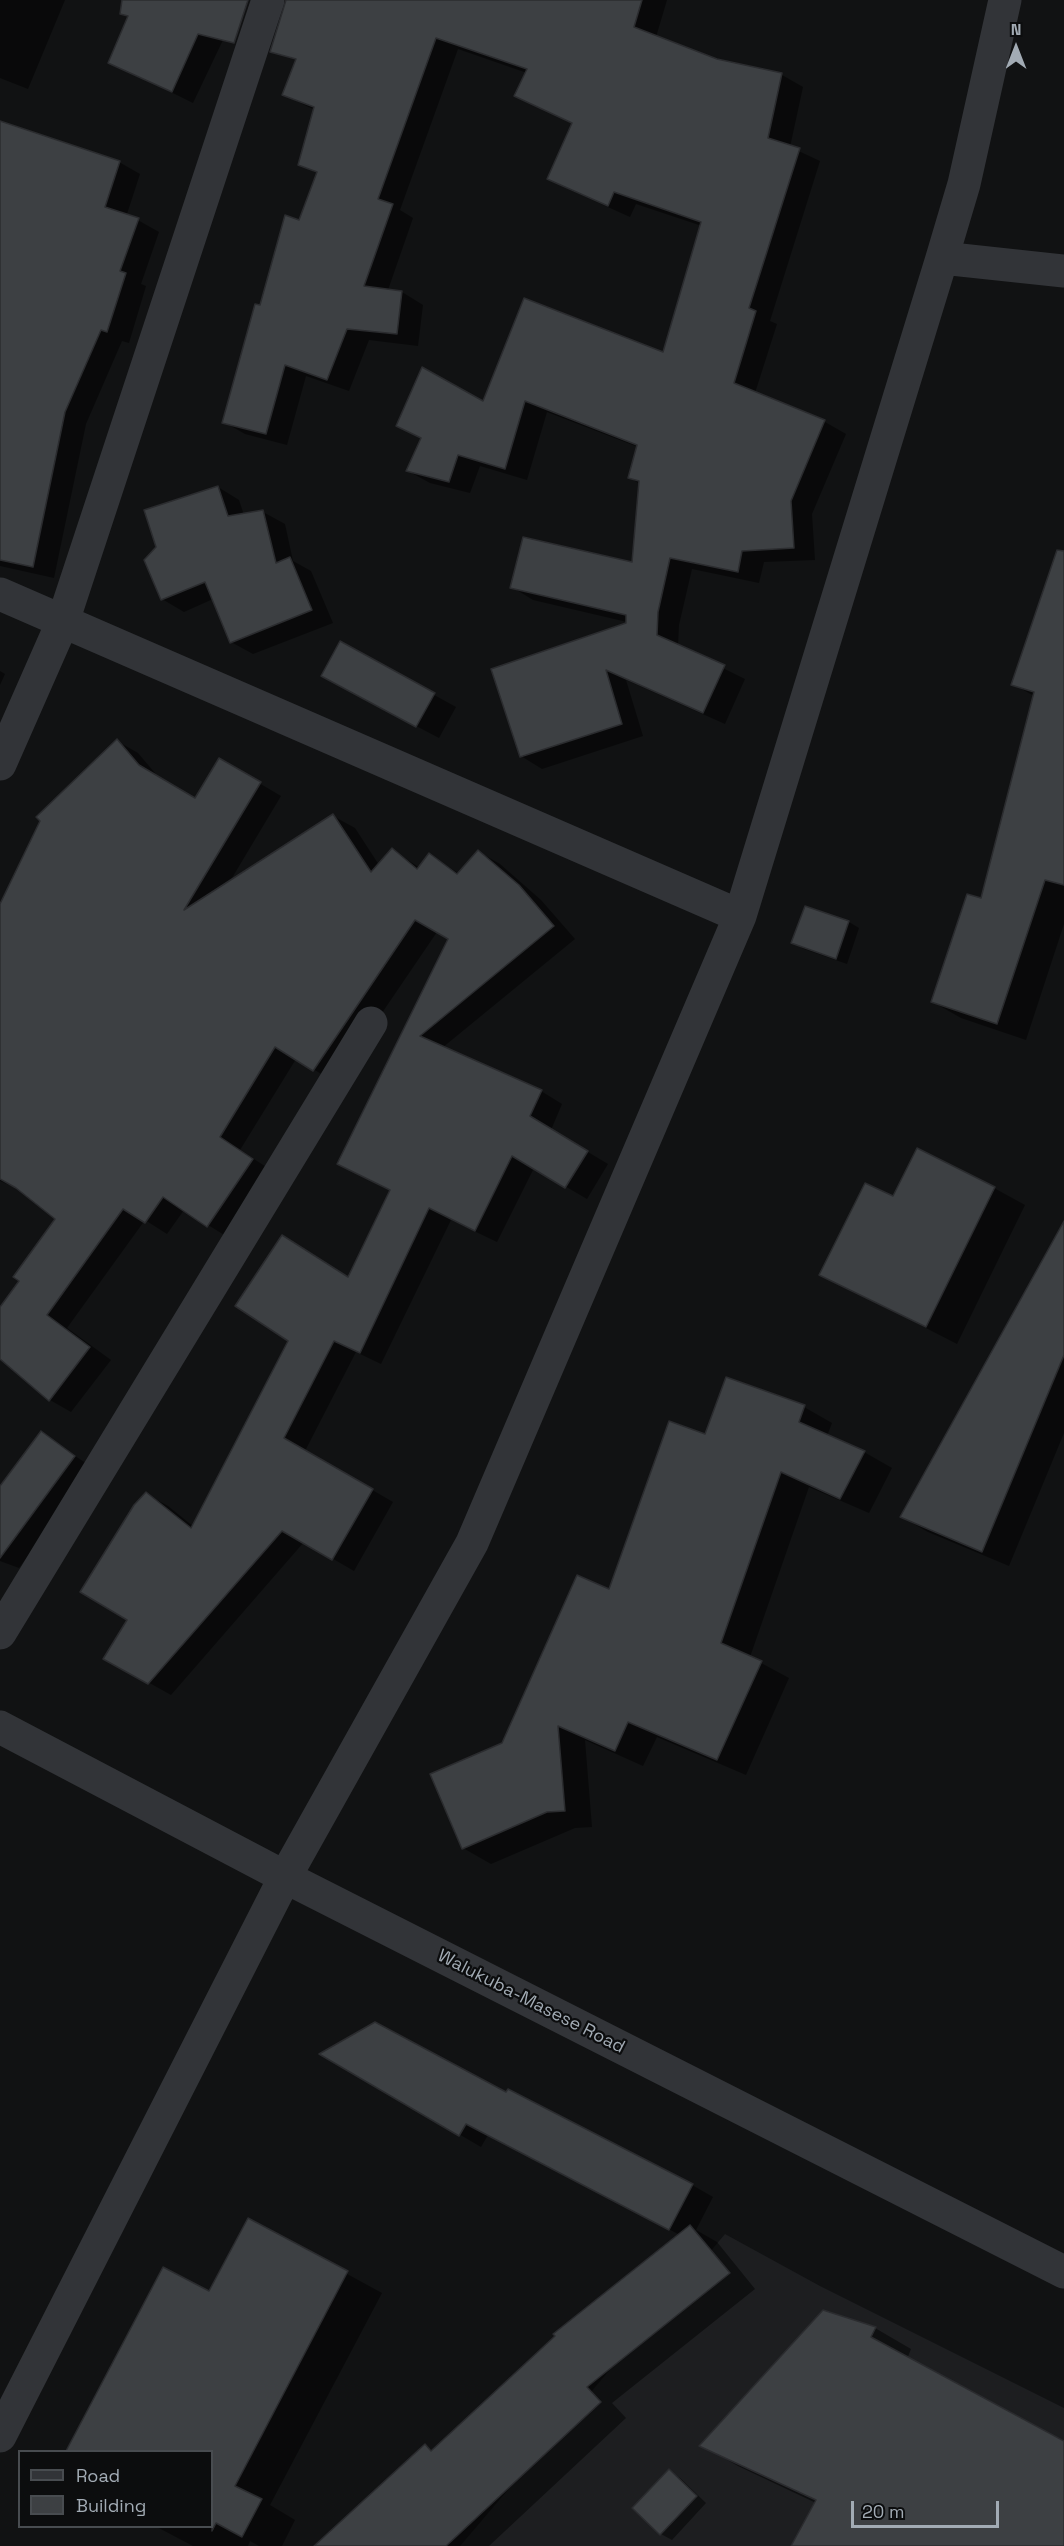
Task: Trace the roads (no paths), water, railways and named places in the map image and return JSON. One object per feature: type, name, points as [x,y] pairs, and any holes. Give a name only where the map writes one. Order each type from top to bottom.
[{"type":"street","points":[[0,764],[63,621],[268,0]]},
{"type":"street","points":[[0,2436],[285,1877],[472,1543],[740,916],[964,184],[1005,0]]},
{"type":"street","points":[[942,258],[1064,272]]},
{"type":"street","points":[[0,594],[740,916]]},
{"type":"street","points":[[0,1633],[371,1023]]},
{"type":"street","name":"Walukuba-Masese Road","points":[[0,1727],[285,1877],[1064,2272]]}]
